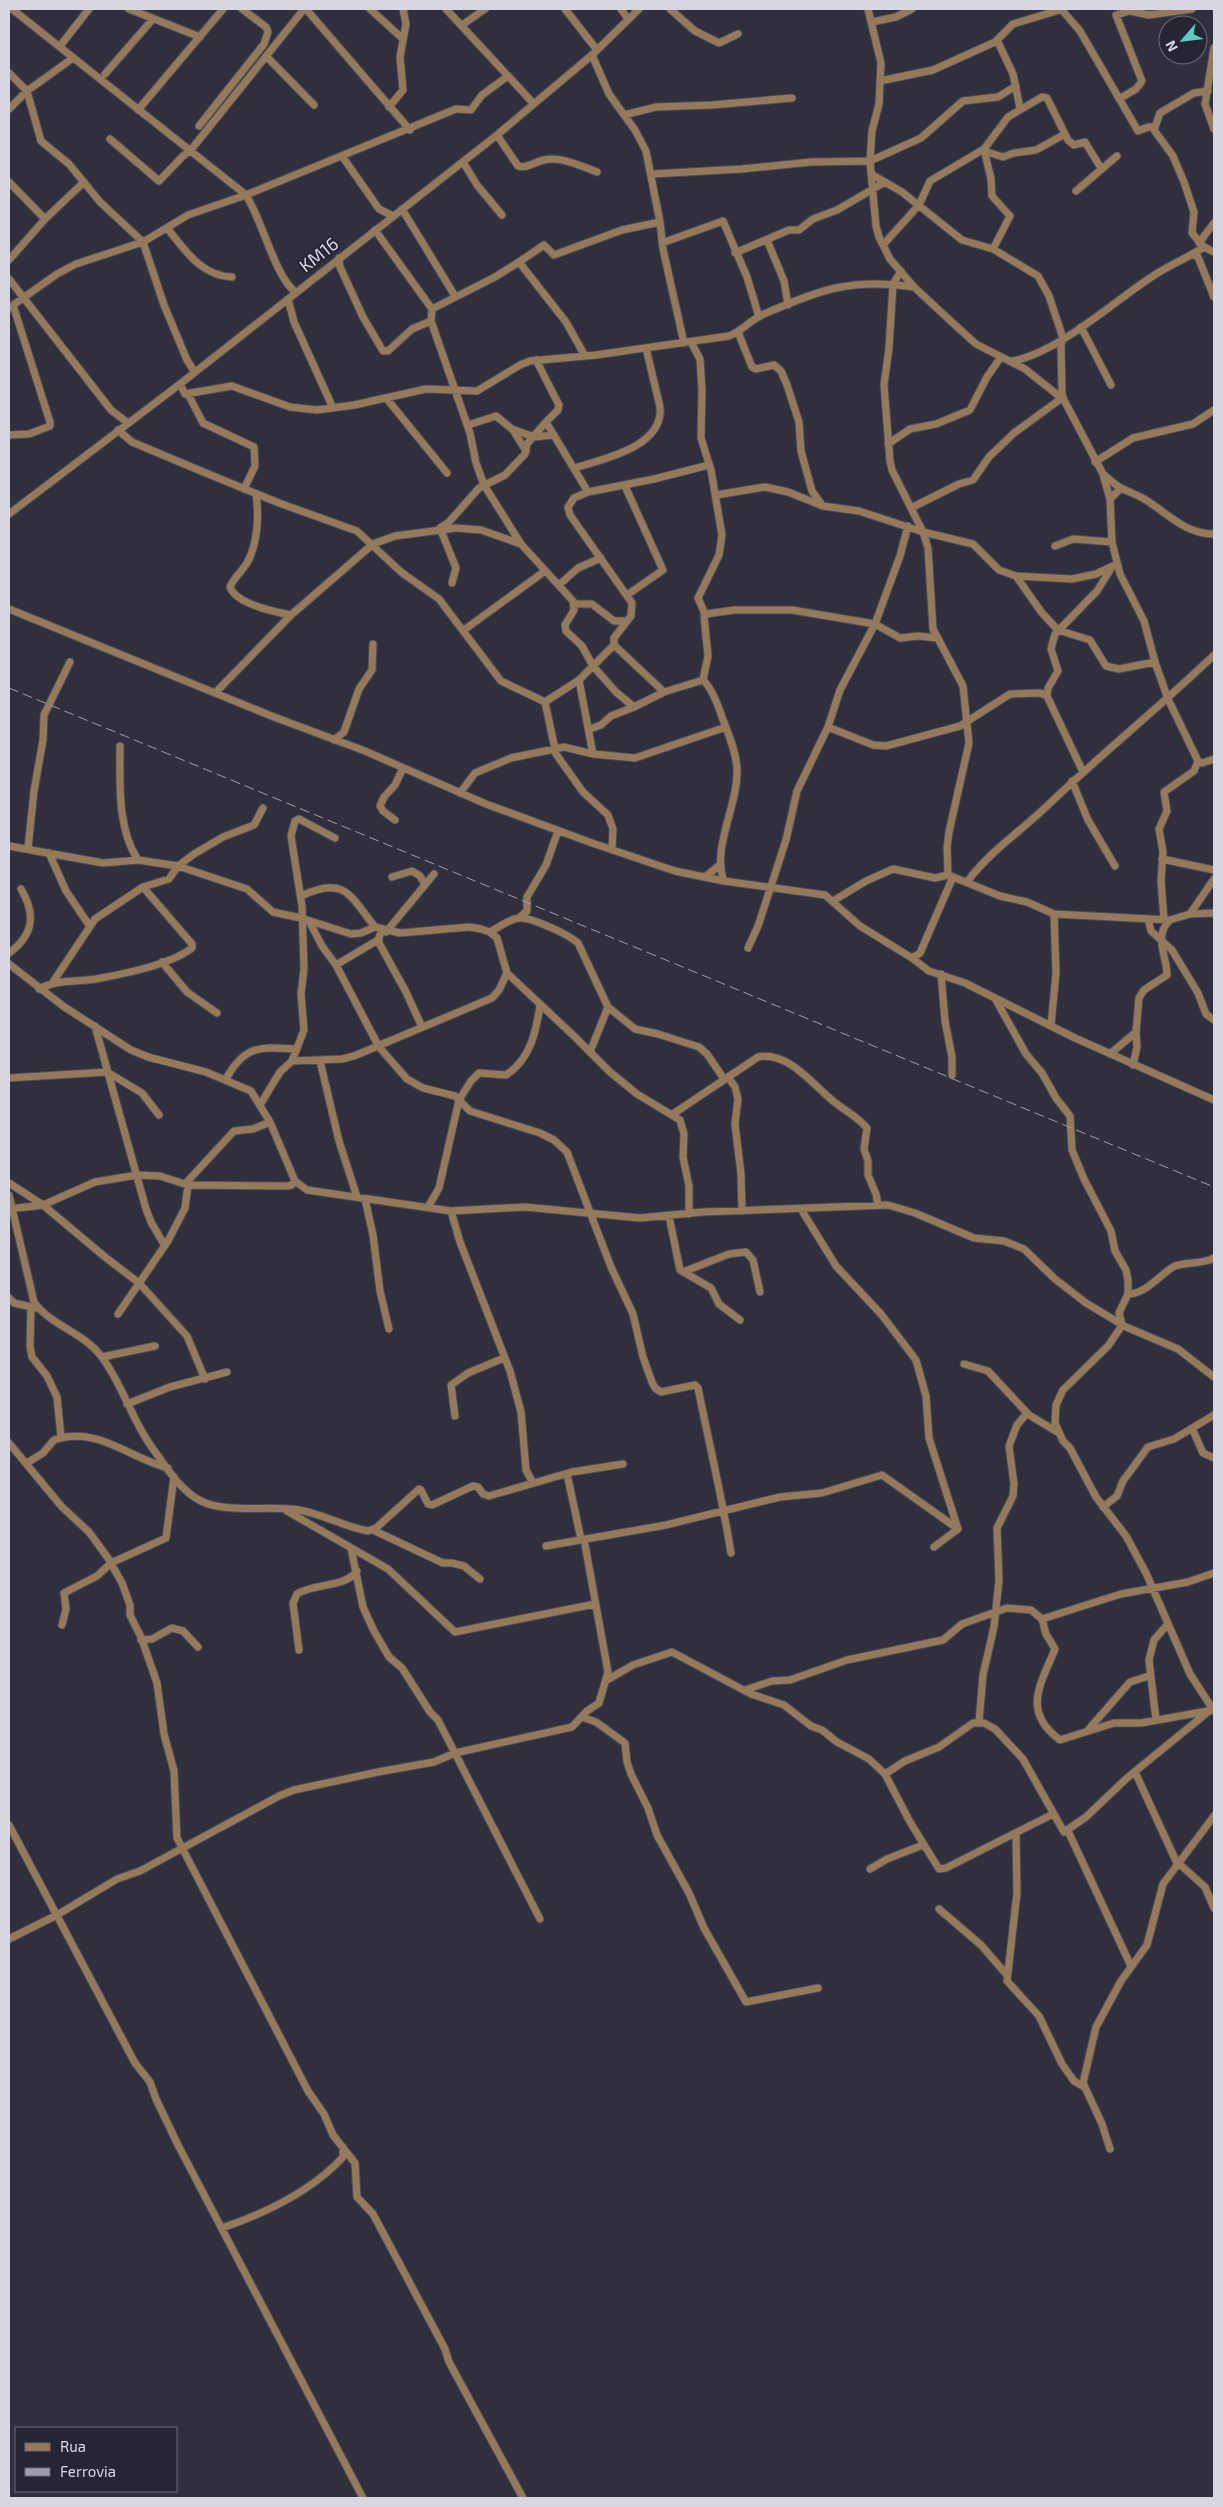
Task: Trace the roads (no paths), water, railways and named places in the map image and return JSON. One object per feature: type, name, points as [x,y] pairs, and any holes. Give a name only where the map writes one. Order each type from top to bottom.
[{"type":"street","points":[[12,9],[246,196],[258,216],[289,287],[295,292]]},
{"type":"street","points":[[60,46],[89,9]]},
{"type":"street","points":[[129,9],[152,20],[200,37]]},
{"type":"street","points":[[138,110],[223,9]]},
{"type":"street","points":[[199,126],[264,44],[267,37],[266,27],[242,9]]},
{"type":"street","points":[[110,139],[158,182],[190,151],[305,9],[410,130]]},
{"type":"street","points":[[370,9],[403,39]]},
{"type":"street","points":[[389,107],[403,90],[400,57],[406,24],[403,9]]},
{"type":"street","points":[[446,9],[534,104]]},
{"type":"street","points":[[462,25],[485,9]]},
{"type":"street","points":[[565,9],[594,52],[609,94],[643,145],[652,174],[662,243],[688,342],[700,359],[702,390],[701,438],[716,495],[722,544],[718,560],[698,598],[705,614],[708,656],[703,680],[719,709],[726,727],[737,772],[735,796],[721,864],[724,881]]},
{"type":"street","points":[[621,9],[628,19]]},
{"type":"street","name":"KM16","points":[[9,514],[180,384],[497,135],[594,52],[639,9]]},
{"type":"street","points":[[670,9],[699,34],[719,43],[738,34]]},
{"type":"street","points":[[868,9],[880,55],[879,104],[872,131],[871,174],[876,226],[890,260],[914,287],[976,344],[1012,361],[1046,384],[1063,399]]},
{"type":"street","points":[[872,22],[896,17],[912,9]]},
{"type":"street","points":[[880,81],[933,70],[997,40],[1013,24],[1063,9],[1080,31],[1138,131],[1148,126],[1154,127],[1178,164],[1194,212],[1192,233],[1201,245],[1214,252]]},
{"type":"street","points":[[1119,100],[1142,83],[1116,18],[1118,14],[1136,10],[1155,15],[1192,9]]},
{"type":"street","points":[[105,74],[152,20]]},
{"type":"street","points":[[997,40],[1016,86],[1020,108]]},
{"type":"street","points":[[1214,48],[1205,104],[1214,129]]},
{"type":"street","points":[[266,56],[314,105]]},
{"type":"street","points":[[9,110],[26,91],[74,58]]},
{"type":"street","points":[[9,74],[26,91],[41,140],[69,164],[100,202],[143,242],[170,319],[194,372]]},
{"type":"street","points":[[9,435],[43,430],[50,426],[11,307],[64,269],[143,242],[188,216],[246,196],[456,110],[471,110],[482,95],[508,76]]},
{"type":"street","points":[[652,174],[742,169],[811,162],[870,161],[921,138],[963,101],[998,97],[1016,86]]},
{"type":"street","points":[[1154,127],[1158,115],[1165,110],[1194,94],[1208,91]]},
{"type":"street","points":[[883,245],[919,205],[930,181],[984,150],[999,127],[1020,108],[1042,97],[1047,98],[1071,144],[1085,142],[1101,168]]},
{"type":"street","points":[[624,115],[656,107],[712,105],[792,98]]},
{"type":"street","points":[[984,150],[1003,157],[1014,152],[1038,149],[1065,134]]},
{"type":"street","points":[[497,135],[518,166],[523,168],[544,160],[553,159],[597,172]]},
{"type":"street","points":[[984,150],[991,179],[992,196],[1010,216],[993,249]]},
{"type":"street","points":[[342,156],[379,209],[393,216]]},
{"type":"street","points":[[1076,190],[1117,156]]},
{"type":"street","points":[[463,162],[477,185],[502,215]]},
{"type":"street","points":[[871,174],[919,205],[962,240],[993,249],[1038,276],[1049,296],[1063,338],[1060,345],[1063,399],[1103,474],[1110,499],[1115,565],[1144,621],[1155,662],[1168,699],[1198,761],[1194,771],[1164,792],[1167,812],[1159,829],[1162,843],[1167,920],[1164,929],[1162,954],[1168,975],[1142,992],[1136,1032],[1137,1047],[1133,1064]]},
{"type":"street","points":[[9,182],[45,219]]},
{"type":"street","points":[[9,260],[45,219],[84,182]]},
{"type":"street","points":[[735,253],[789,230],[799,230],[813,219],[838,210],[885,182]]},
{"type":"street","points":[[379,209],[377,229],[432,309],[431,321],[468,425],[484,485],[521,544],[574,604]]},
{"type":"street","points":[[402,209],[455,296]]},
{"type":"street","points":[[662,243],[723,221],[746,277],[759,317]]},
{"type":"street","points":[[432,309],[495,277],[544,245],[554,255],[622,230],[660,222]]},
{"type":"street","points":[[1012,361],[1032,355],[1063,338],[1152,276],[1193,256],[1214,223]]},
{"type":"street","points":[[167,228],[187,253],[204,269],[214,275],[232,277]]},
{"type":"street","points":[[767,240],[784,281],[788,305]]},
{"type":"street","points":[[1193,256],[1214,297]]},
{"type":"street","points":[[339,258],[340,267],[363,317],[383,351],[388,351],[418,325],[431,321]]},
{"type":"street","points":[[518,262],[566,322],[585,356]]},
{"type":"street","points":[[901,271],[893,284],[884,394],[888,444],[892,470],[922,532],[930,564],[930,608],[937,638],[962,682],[968,750],[947,847],[951,876],[920,953],[922,966]]},
{"type":"street","points":[[9,279],[25,297],[67,356],[110,410],[128,423]]},
{"type":"street","points":[[180,384],[182,391],[188,394],[232,386],[290,407],[309,410],[387,399],[426,389],[477,391],[520,365],[536,360],[585,356],[717,339],[738,332],[759,317],[816,292],[845,285],[857,283],[893,284],[914,287]]},
{"type":"street","points":[[288,299],[294,322],[333,408]]},
{"type":"street","points":[[1080,327],[1110,385]]},
{"type":"street","points":[[738,332],[752,367],[756,369],[774,365],[784,376],[799,422],[800,451],[812,491],[822,506]]},
{"type":"street","points":[[575,468],[630,449],[648,436],[658,425],[661,417],[660,407],[646,348]]},
{"type":"street","points":[[888,444],[910,429],[936,424],[970,410],[987,377],[1001,357]]},
{"type":"street","points":[[440,528],[484,485],[504,475],[526,452],[527,444],[558,410],[559,405],[536,360]]},
{"type":"street","points":[[188,394],[202,423],[254,447],[255,466],[244,489]]},
{"type":"street","points":[[387,399],[447,473]]},
{"type":"street","points":[[911,508],[959,484],[973,480],[989,457],[1014,433],[1063,399]]},
{"type":"street","points":[[1095,462],[1133,438],[1192,424],[1214,410]]},
{"type":"street","points":[[468,425],[496,416],[512,429],[534,437],[554,435]]},
{"type":"street","points":[[546,422],[588,492]]},
{"type":"street","points":[[512,429],[526,452]]},
{"type":"street","points":[[118,430],[132,442],[256,494],[357,531],[401,572],[439,599],[502,681],[545,702]]},
{"type":"street","points":[[545,702],[579,680],[614,645],[614,638],[627,621],[633,607],[602,558],[568,511],[570,502],[588,492],[625,486],[709,465]]},
{"type":"street","points":[[1103,474],[1121,488],[1150,502],[1166,516],[1184,526],[1199,533],[1214,534]]},
{"type":"street","points":[[625,486],[663,570],[627,595]]},
{"type":"street","points":[[716,495],[765,487],[797,495],[822,506],[859,511],[922,532],[973,544],[999,570],[1016,576],[1072,579],[1096,574],[1115,565]]},
{"type":"street","points":[[1110,499],[1121,488]]},
{"type":"street","points":[[797,495],[812,491]]},
{"type":"street","points":[[256,494],[258,512],[254,545],[248,561],[230,587],[234,595],[256,606],[290,615]]},
{"type":"street","points":[[748,948],[758,926],[769,886],[786,840],[797,791],[828,727],[840,690],[875,624],[900,556],[908,526]]},
{"type":"street","points":[[440,528],[456,568],[452,583]]},
{"type":"street","points":[[216,692],[290,615],[373,544],[394,536],[440,528],[481,530],[521,544]]},
{"type":"street","points":[[1055,546],[1073,539],[1112,542]]},
{"type":"street","points":[[559,585],[578,568],[602,558]]},
{"type":"street","points":[[1083,772],[1047,696],[1048,688],[1058,675],[1051,649],[1052,638],[1098,592],[1115,565]]},
{"type":"street","points":[[464,630],[545,571]]},
{"type":"street","points":[[1016,576],[1042,613],[1058,630],[1090,640],[1103,663],[1110,668],[1125,668],[1155,662]]},
{"type":"street","points":[[574,604],[592,604],[614,621],[627,621]]},
{"type":"street","points":[[574,604],[565,629],[582,646],[593,666],[616,692],[634,707]]},
{"type":"street","points":[[9,609],[44,625],[403,768],[460,793],[558,831],[660,867],[724,881],[825,895],[860,926],[912,958],[929,971],[980,989],[995,1000],[1214,1100]]},
{"type":"street","points":[[705,614],[734,610],[792,610],[875,624],[900,638],[918,636],[937,638]]},
{"type":"street","points":[[334,740],[344,732],[361,684],[372,670],[373,644]]},
{"type":"street","points":[[614,645],[664,692]]},
{"type":"street","points":[[967,882],[1017,830],[1168,699],[1214,655]]},
{"type":"street","points":[[28,848],[44,715],[70,662]]},
{"type":"street","points":[[579,680],[590,729],[593,754]]},
{"type":"street","points":[[590,729],[601,725],[611,716],[664,692],[703,680]]},
{"type":"street","points":[[828,727],[881,747],[960,726],[1010,694],[1040,692],[1047,696]]},
{"type":"street","points":[[545,702],[554,749],[583,792],[608,815],[613,829],[612,850]]},
{"type":"street","points":[[460,793],[469,779],[481,769],[510,758],[564,747],[593,754],[635,758],[726,727]]},
{"type":"street","points":[[120,746],[125,832],[138,860]]},
{"type":"street","points":[[1198,761],[1202,763],[1214,759]]},
{"type":"street","points":[[395,820],[383,811],[380,806],[384,797],[395,785],[403,768]]},
{"type":"street","points":[[1072,781],[1088,820],[1115,866]]},
{"type":"street","points":[[53,982],[89,925],[110,908],[143,887],[169,879],[178,866],[223,837],[254,825],[263,808]]},
{"type":"street","points":[[260,1105],[280,1072],[292,1061],[304,1030],[301,1000],[304,969],[301,918],[302,896],[292,840],[295,821],[299,819],[335,838]]},
{"type":"street","points":[[490,932],[520,918],[527,911],[527,897],[546,864],[558,831]]},
{"type":"street","points":[[9,846],[102,863],[138,860],[178,866],[247,889],[273,912],[309,920],[351,934],[381,930],[400,934],[469,927],[490,932],[497,938],[502,949],[507,973],[624,1084],[673,1114],[683,1126],[683,1157],[689,1186],[689,1214]]},
{"type":"street","points":[[49,852],[66,891],[89,925]]},
{"type":"street","points":[[1162,859],[1214,870]]},
{"type":"street","points":[[705,877],[721,864]]},
{"type":"street","points":[[833,901],[866,880],[893,869],[935,878],[951,876],[1000,896],[1027,902],[1054,914],[1167,920],[1190,914],[1214,913]]},
{"type":"street","points":[[392,877],[412,871],[420,876],[425,884]]},
{"type":"street","points":[[336,965],[378,940],[381,930],[434,874]]},
{"type":"street","points":[[1190,914],[1214,879]]},
{"type":"street","points":[[302,896],[327,886],[342,889],[381,930]]},
{"type":"street","points":[[39,989],[53,982],[96,978],[162,962],[192,948],[192,944],[143,887]]},
{"type":"street","points":[[9,952],[24,937],[32,921],[29,905],[21,889]]},
{"type":"street","points":[[1051,1025],[1056,973],[1054,914]]},
{"type":"street","points":[[520,918],[534,921],[572,938],[578,943],[608,1007],[635,1029],[699,1047],[726,1078],[737,1093],[738,1100],[735,1124],[741,1174],[742,1211]]},
{"type":"street","points":[[1148,919],[1151,931],[1163,944],[1172,950],[1198,993],[1206,1014],[1214,1020]]},
{"type":"street","points":[[309,920],[322,946],[336,965],[378,1048],[413,1084],[451,1094],[470,1111],[527,1128],[554,1140],[562,1146],[573,1163],[611,1267],[633,1314],[643,1357],[655,1388],[661,1392],[695,1385],[698,1388],[725,1512],[731,1553]]},
{"type":"street","points":[[378,940],[406,992],[422,1027]]},
{"type":"street","points":[[912,958],[920,953]]},
{"type":"street","points":[[162,962],[187,992],[217,1013]]},
{"type":"street","points":[[9,964],[39,989],[138,1053],[226,1079],[250,1091],[270,1122],[295,1181],[307,1190],[451,1211],[515,1206],[640,1218],[742,1211],[878,1206],[900,1208],[974,1238],[1015,1244],[1031,1254],[1055,1279],[1078,1297],[1122,1324],[1178,1349],[1214,1377]]},
{"type":"street","points":[[292,1061],[342,1059],[378,1048],[422,1027],[492,998],[500,990],[507,973]]},
{"type":"street","points":[[941,974],[945,1021],[952,1057],[952,1075]]},
{"type":"street","points":[[995,1000],[1026,1054],[1042,1073],[1056,1098],[1070,1116],[1072,1150],[1084,1179],[1111,1231],[1115,1251],[1126,1270],[1128,1280],[1128,1294],[1119,1313],[1122,1324],[1111,1343],[1064,1390],[1055,1413],[1059,1433],[1070,1448],[1103,1507],[1126,1536],[1190,1674],[1212,1709]]},
{"type":"street","points":[[428,1207],[439,1188],[459,1100],[470,1080],[479,1073],[506,1075],[521,1064],[534,1035],[540,1006]]},
{"type":"street","points":[[590,1052],[608,1007]]},
{"type":"street","points":[[95,1026],[148,1216],[166,1246]]},
{"type":"street","points":[[1110,1054],[1136,1032]]},
{"type":"street","points":[[226,1079],[238,1060],[254,1049],[297,1050],[316,1060],[339,1141],[373,1235],[380,1291],[389,1329]]},
{"type":"street","points":[[673,1114],[758,1057],[766,1056],[800,1069],[823,1092],[867,1128],[864,1149],[868,1161],[868,1175],[876,1194],[878,1206]]},
{"type":"street","points":[[9,1078],[107,1072],[142,1093],[159,1116]]},
{"type":"street","points":[[118,1314],[166,1246],[185,1208],[187,1184],[234,1131],[252,1129],[270,1122]]},
{"type":"street","points":[[10,1209],[43,1205],[95,1182],[138,1175],[160,1176],[187,1184],[287,1186],[292,1185],[295,1181]]},
{"type":"street","points":[[9,1183],[43,1205],[104,1257],[139,1283],[187,1336],[205,1379]]},
{"type":"street","points":[[9,1195],[10,1209],[35,1308],[30,1346],[32,1357],[47,1376],[57,1398],[61,1437]]},
{"type":"street","points":[[801,1209],[836,1266],[881,1314],[916,1360],[926,1396],[928,1438],[958,1529]]},
{"type":"street","points":[[451,1211],[460,1242],[504,1358],[521,1412],[526,1470],[533,1483]]},
{"type":"street","points":[[669,1216],[677,1264],[683,1272],[701,1280],[710,1288],[719,1304],[740,1320]]},
{"type":"street","points":[[683,1272],[729,1254],[746,1252],[753,1260],[760,1292]]},
{"type":"street","points":[[1128,1294],[1155,1283],[1175,1267],[1204,1263],[1214,1258]]},
{"type":"street","points":[[9,1298],[35,1308],[76,1332],[102,1356],[136,1423],[174,1476],[192,1495],[209,1504],[282,1508],[313,1514],[364,1530],[373,1530],[443,1563],[452,1562],[464,1566],[480,1580]]},
{"type":"street","points":[[102,1356],[155,1346]]},
{"type":"street","points":[[456,1416],[451,1385],[468,1373],[504,1358]]},
{"type":"street","points":[[964,1364],[988,1371],[1027,1413],[1038,1422],[1059,1433]]},
{"type":"street","points":[[127,1404],[170,1387],[227,1372]]},
{"type":"street","points":[[979,1722],[983,1675],[991,1642],[999,1580],[997,1528],[1010,1505],[1014,1484],[1009,1446],[1017,1425],[1027,1413]]},
{"type":"street","points":[[1103,1507],[1117,1496],[1123,1481],[1148,1448],[1174,1439],[1214,1415]]},
{"type":"street","points":[[1192,1428],[1203,1454],[1214,1458]]},
{"type":"street","points":[[27,1463],[42,1453],[54,1440],[61,1437],[86,1436],[98,1438],[152,1464],[168,1468]]},
{"type":"street","points":[[9,1443],[62,1507],[89,1532],[111,1563],[127,1594],[130,1615],[157,1684],[164,1734],[174,1771],[175,1832],[182,1848],[268,2009],[308,2091],[324,2114],[333,2135],[355,2163],[357,2197],[373,2214],[403,2267],[445,2349],[449,2362],[523,2498]]},
{"type":"street","points":[[373,1530],[418,1490],[421,1490],[428,1504],[432,1505],[473,1486],[478,1487],[483,1494],[489,1496],[567,1474],[623,1464]]},
{"type":"street","points":[[9,1940],[57,1915],[116,1879],[140,1871],[294,1790],[434,1762],[454,1753],[572,1727],[599,1703],[608,1672],[583,1539],[567,1474]]},
{"type":"street","points":[[546,1546],[725,1512],[780,1497],[822,1493],[882,1475],[958,1529]]},
{"type":"street","points":[[62,1625],[66,1609],[64,1593],[97,1576],[111,1563],[166,1538],[174,1476]]},
{"type":"street","points":[[282,1508],[388,1569],[455,1632],[595,1604]]},
{"type":"street","points":[[934,1547],[958,1529]]},
{"type":"street","points":[[351,1548],[364,1607],[374,1631],[389,1657],[402,1668],[430,1712],[438,1720],[540,1919]]},
{"type":"street","points":[[299,1650],[293,1602],[297,1594],[314,1587],[343,1582],[352,1578],[357,1571]]},
{"type":"street","points":[[1042,1619],[1121,1594],[1152,1589],[1214,1573]]},
{"type":"street","points":[[745,1690],[772,1681],[790,1680],[847,1660],[943,1640],[962,1624],[995,1611],[1018,1608],[1031,1610],[1042,1619],[1046,1634],[1055,1649],[1038,1695],[1038,1710],[1051,1731],[1060,1740],[1114,1723],[1141,1723],[1212,1709]]},
{"type":"street","points":[[1156,1720],[1149,1676],[1149,1660],[1151,1646],[1167,1625]]},
{"type":"street","points":[[141,1640],[152,1639],[169,1629],[177,1628],[189,1636],[198,1647]]},
{"type":"street","points":[[607,1680],[633,1665],[672,1652],[745,1690],[784,1705],[811,1726],[822,1730],[837,1742],[863,1755],[885,1774],[923,1845],[939,1870],[1016,1834],[1053,1814]]},
{"type":"street","points":[[1088,1730],[1130,1682],[1149,1676]]},
{"type":"street","points":[[1068,1831],[1135,1772],[1212,1709]]},
{"type":"street","points":[[582,1717],[596,1722],[625,1743],[629,1768],[648,1808],[657,1835],[689,1893],[704,1928],[746,2002],[818,1988]]},
{"type":"street","points":[[885,1774],[905,1761],[940,1747],[972,1723],[979,1722],[995,1729],[1023,1759],[1062,1830],[1068,1831]]},
{"type":"street","points":[[1135,1772],[1179,1866],[1202,1884],[1214,1908]]},
{"type":"street","points":[[1110,2150],[1096,2109],[1084,2087],[1083,2078],[1096,2027],[1131,1966],[1149,1940],[1160,1891],[1214,1816]]},
{"type":"street","points":[[9,1825],[135,2063],[150,2082],[178,2145],[363,2498]]},
{"type":"street","points":[[1068,1831],[1131,1966]]},
{"type":"street","points":[[1016,1834],[1018,1848],[1017,1892],[1007,1975],[1008,1982],[1041,2019],[1046,2034],[1066,2070],[1074,2081],[1084,2087]]},
{"type":"street","points":[[870,1869],[887,1859],[923,1845]]},
{"type":"street","points":[[939,1909],[981,1944],[1007,1975]]},
{"type":"street","points":[[222,2228],[258,2215],[312,2185],[343,2157],[343,2147]]},
{"type":"railway","points":[[9,688],[1214,1187]]}]
